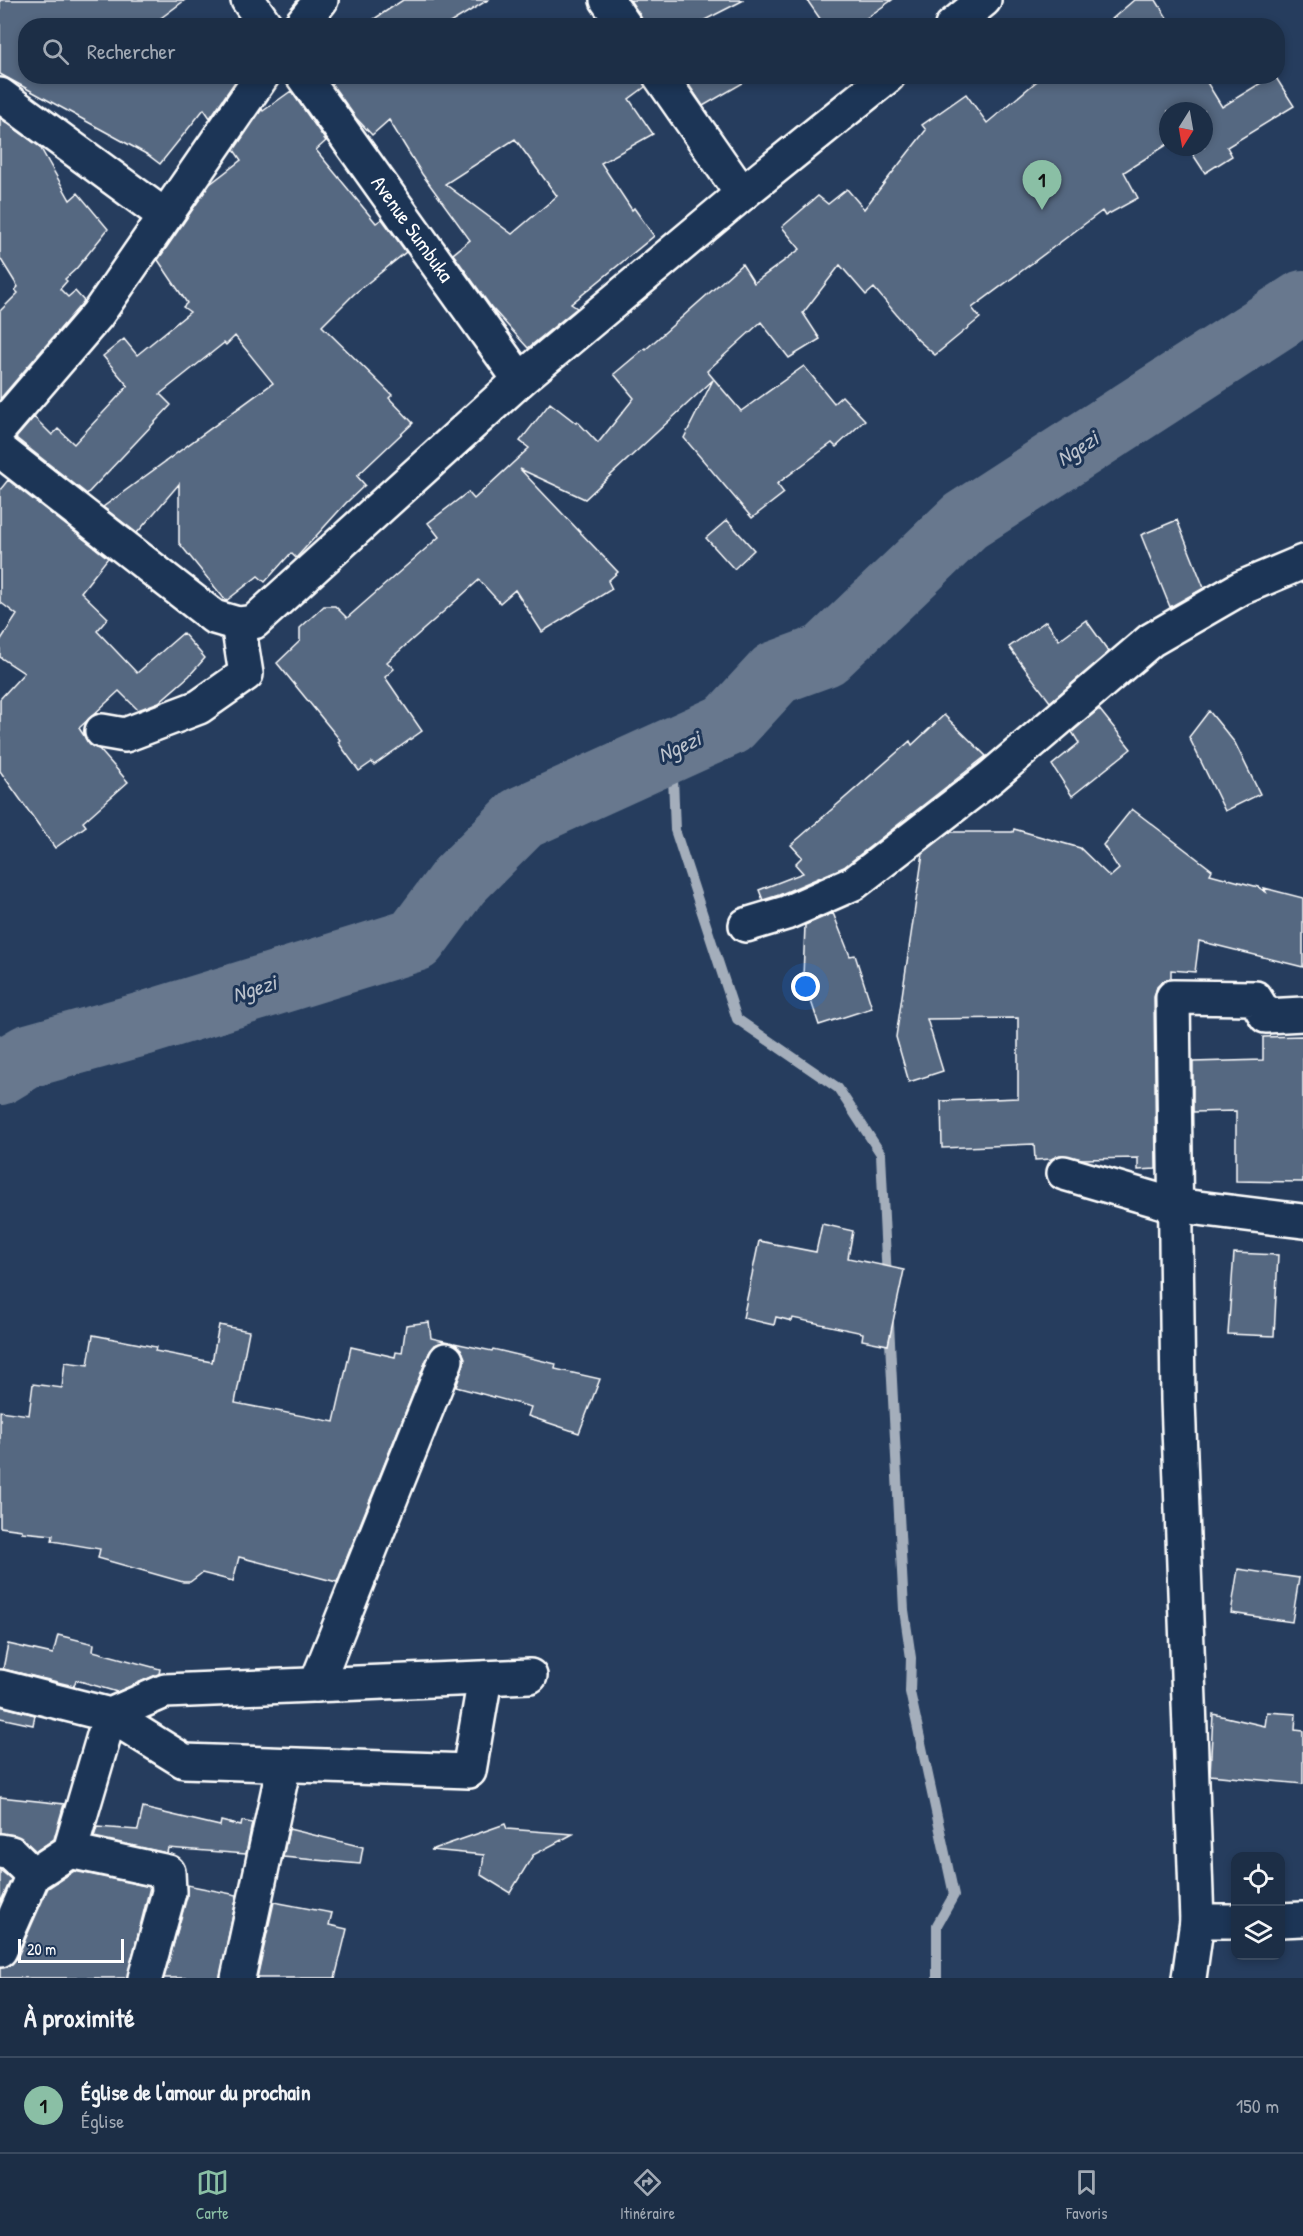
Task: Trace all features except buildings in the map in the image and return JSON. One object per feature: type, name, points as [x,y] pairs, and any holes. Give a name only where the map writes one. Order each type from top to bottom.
[{"type":"street","points":[[248,0],[260,18]]},
{"type":"street","points":[[306,18],[321,0]]},
{"type":"street","points":[[607,0],[619,18]]},
{"type":"street","points":[[962,18],[984,0]]},
{"type":"street","points":[[0,428],[97,315],[256,84]]},
{"type":"street","name":"Avenue Sumbuka","points":[[309,84],[520,380]]},
{"type":"street","points":[[666,84],[742,194]]},
{"type":"street","points":[[0,450],[214,618],[238,624],[254,622],[520,380],[742,194],[878,84]]},
{"type":"street","points":[[0,95],[165,216]]},
{"type":"street","points":[[746,925],[786,913],[854,882],[992,777],[1151,640],[1241,588],[1303,562]]},
{"type":"street","points":[[102,731],[125,735],[199,707],[246,674],[238,624]]},
{"type":"street","points":[[1189,1978],[1197,1921],[1178,1400],[1173,997],[1255,998],[1266,1016],[1303,1014]]},
{"type":"street","points":[[1065,1173],[1174,1206],[1303,1221]]},
{"type":"street","points":[[316,1685],[446,1360]]},
{"type":"street","points":[[0,1950],[33,1875],[70,1851],[110,1715],[165,1690],[530,1676]]},
{"type":"street","points":[[0,1687],[110,1715],[184,1761],[469,1771],[485,1678]]},
{"type":"street","points":[[238,1978],[285,1764]]},
{"type":"street","points":[[0,1851],[11,1853],[33,1875]]},
{"type":"street","points":[[70,1851],[168,1872],[169,1892],[145,1978]]},
{"type":"street","points":[[1285,1920],[1303,1919]]},
{"type":"street","points":[[1197,1921],[1231,1921]]},
{"type":"waterway","name":"Ngezi","points":[[0,1073],[28,1056],[143,1024],[415,940],[459,881],[522,818],[729,724],[776,673],[825,655],[965,521],[1303,302]]},
{"type":"waterway","points":[[672,750],[675,830],[737,1019],[838,1088],[881,1154],[887,1280]]},
{"type":"waterway","points":[[889,1323],[904,1610],[911,1658],[910,1692],[954,1895],[937,1925],[937,1978]]},
{"type":"place","name":"Église de l'amour du prochain","points":[[1042,210]]}]
